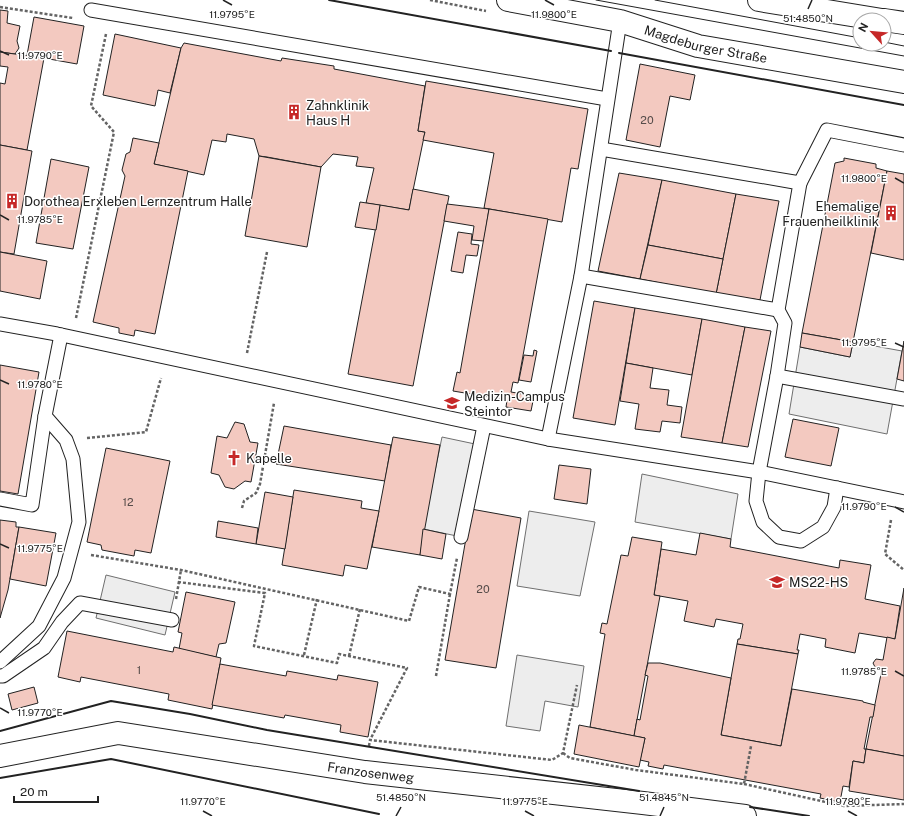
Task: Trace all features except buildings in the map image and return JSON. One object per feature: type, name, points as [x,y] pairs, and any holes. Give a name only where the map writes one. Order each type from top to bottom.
[{"type":"street","name":"Magdeburger Straße","points":[[508,0],[620,21],[698,46],[904,82]]},
{"type":"street","points":[[759,0],[852,15]]},
{"type":"street","points":[[892,21],[904,23]]},
{"type":"street","name":"Franzosenweg","points":[[0,756],[118,733],[365,772],[745,816]]},
{"type":"lane","points":[[91,10],[607,99]]},
{"type":"lane","points":[[548,439],[581,276],[620,21]]},
{"type":"lane","points":[[837,488],[834,508],[823,527],[801,541],[779,537],[763,522],[756,500],[758,472],[777,376],[785,323],[778,310],[800,183],[827,130],[904,145]]},
{"type":"lane","points":[[601,149],[800,183]]},
{"type":"lane","points":[[581,276],[778,310]]},
{"type":"lane","points":[[0,324],[167,359],[243,373],[277,382],[548,439],[758,472],[899,501]]},
{"type":"lane","points":[[0,499],[32,505],[45,416],[66,337]]},
{"type":"lane","points":[[777,376],[904,399]]},
{"type":"lane","points":[[0,662],[39,626],[64,578],[79,522],[73,459],[66,440],[45,416]]},
{"type":"lane","points":[[461,537],[484,426]]},
{"type":"lane","points":[[0,676],[3,676],[44,648],[62,622],[80,603],[172,620]]},
{"type":"path","points":[[0,7],[78,19]]},
{"type":"path","points":[[66,337],[114,132],[91,106],[111,13]]},
{"type":"path","points":[[243,373],[267,252]]},
{"type":"path","points":[[66,440],[146,432],[167,359]]},
{"type":"path","points":[[242,508],[244,502],[256,493],[260,484],[277,382]]},
{"type":"path","points":[[899,501],[885,554],[904,570]]},
{"type":"path","points":[[436,676],[461,537]]},
{"type":"path","points":[[64,578],[84,554],[181,570],[409,620],[419,587],[450,594]]},
{"type":"path","points":[[176,600],[181,570]]},
{"type":"path","points":[[178,582],[265,593],[254,646],[304,655],[337,663],[340,654],[408,668],[370,740],[365,772]]},
{"type":"path","points":[[304,655],[317,599]]},
{"type":"path","points":[[349,656],[360,609]]},
{"type":"path","points":[[563,754],[576,686]]},
{"type":"path","points":[[370,740],[552,760],[563,754]]},
{"type":"path","points":[[744,784],[751,746]]},
{"type":"path","points":[[563,754],[570,758],[636,770],[744,784],[844,806],[904,804]]},
{"type":"shaded area","points":[[853,342],[902,351],[887,434],[789,414],[800,347],[850,357]]},
{"type":"shaded area","points":[[442,437],[475,444],[457,536],[423,529]]},
{"type":"shaded area","points":[[642,474],[738,494],[731,539],[635,522]]},
{"type":"shaded area","points":[[529,511],[595,522],[580,596],[517,586]]},
{"type":"shaded area","points":[[106,575],[175,592],[165,635],[96,618]]},
{"type":"shaded area","points":[[517,655],[584,666],[578,707],[545,701],[540,731],[506,726]]},
{"type":"tram line","points":[[596,0],[904,56]]},
{"type":"tram line","points":[[655,0],[852,37]]},
{"type":"tram line","points":[[892,44],[904,46]]},
{"type":"wall","points":[[329,0],[611,51]]},
{"type":"wall","points":[[619,53],[904,105]]},
{"type":"wall","points":[[0,731],[111,701],[190,714],[267,730],[639,791]]},
{"type":"wall","points":[[0,778],[111,759],[379,814]]},
{"type":"wall","points":[[750,807],[809,816]]},
{"type":"place","name":"Zahnklinik Haus H","points":[[294,112]]},
{"type":"place","name":"Dorothea Erxleben Lernzentrum Halle","points":[[12,201]]},
{"type":"place","name":"Ehemalige Frauenheilklinik","points":[[891,213]]},
{"type":"place","name":"Medizin-Campus Steintor","points":[[452,403]]},
{"type":"place","name":"Kapelle","points":[[234,458]]},
{"type":"place","name":"MS22-HS","points":[[777,582]]}]
